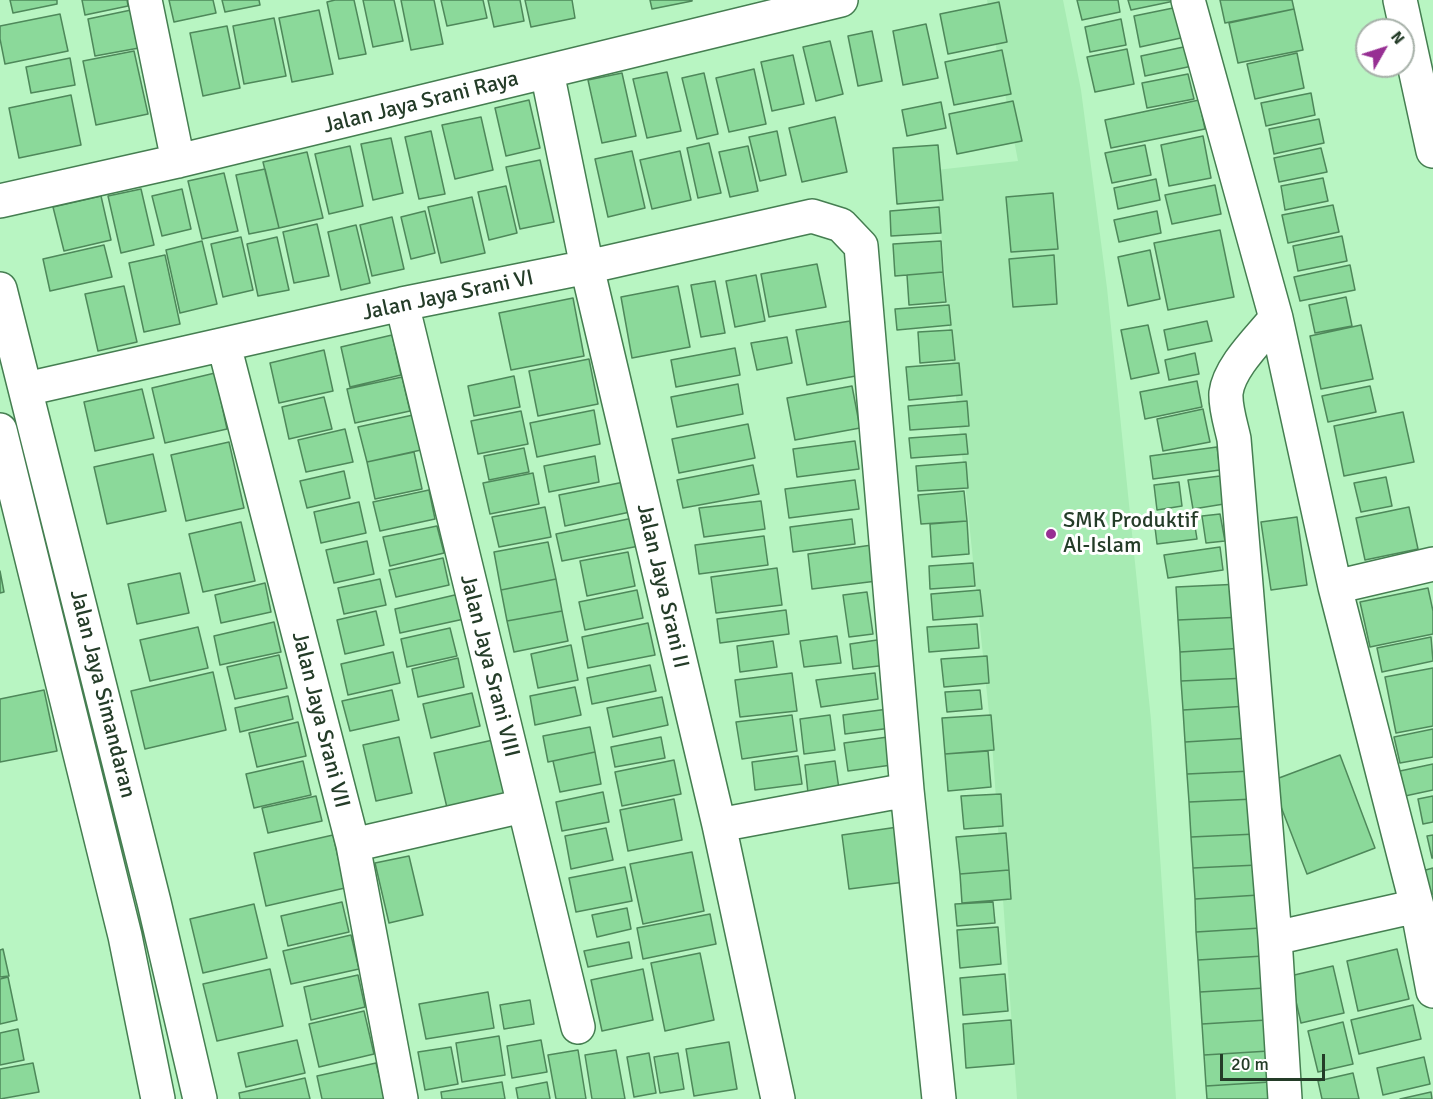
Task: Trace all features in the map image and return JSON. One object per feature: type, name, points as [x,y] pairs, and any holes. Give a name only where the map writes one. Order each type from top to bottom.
[{"type":"street","points":[[146,0],[178,161]]},
{"type":"street","name":"Jalan Jaya Srani Raya","points":[[0,201],[178,161],[841,0]]},
{"type":"street","points":[[1188,0],[1275,318],[1335,587],[1417,906],[1433,991]]},
{"type":"street","points":[[1400,0],[1433,151]]},
{"type":"street","name":"Jalan Jaya Srani II","points":[[547,72],[587,267],[719,825],[778,1099]]},
{"type":"street","name":"Jalan Jaya Srani VI","points":[[26,389],[402,304],[587,267],[812,216],[842,225],[861,246],[907,790]]},
{"type":"street","name":"Jalan Jaya Simandaran","points":[[0,289],[201,1099]]},
{"type":"street","name":"Jalan Jaya Srani VIII","points":[[402,304],[578,1027]]},
{"type":"street","points":[[1275,318],[1229,379],[1226,394],[1234,439],[1275,938],[1285,1099]]},
{"type":"street","name":"Jalan Jaya Srani VII","points":[[224,345],[353,845],[401,1099]]},
{"type":"street","name":"Jalan Jaya Simandaran","points":[[0,430],[125,936],[158,1099]]},
{"type":"street","points":[[1335,587],[1433,564]]},
{"type":"street","points":[[719,825],[907,790],[939,1099]]},
{"type":"street","points":[[353,845],[523,806]]},
{"type":"street","points":[[1275,938],[1417,906]]},
{"type":"shaded area","name":"SMK Produktif Al-Islam","points":[[987,0],[1063,0],[1081,90],[1107,288],[1151,720],[1176,1099],[1017,1099],[992,742],[951,349],[936,170],[1018,161]]},
{"type":"building","points":[[10,0],[57,0],[57,4],[13,13]]},
{"type":"building","points":[[82,0],[127,0],[128,6],[85,15]]},
{"type":"building","points":[[169,0],[213,0],[216,13],[174,22]]},
{"type":"building","points":[[222,0],[259,0],[260,5],[225,12]]},
{"type":"building","points":[[354,0],[366,54],[339,59],[327,2]]},
{"type":"building","points":[[363,0],[394,0],[403,41],[373,47]]},
{"type":"building","points":[[401,0],[434,0],[443,44],[411,50]]},
{"type":"building","points":[[441,0],[483,0],[487,18],[447,26]]},
{"type":"building","points":[[488,0],[520,0],[524,21],[494,27]]},
{"type":"building","points":[[525,0],[572,0],[575,18],[531,27]]},
{"type":"building","points":[[650,0],[692,0],[692,1],[652,9]]},
{"type":"building","points":[[1077,0],[1118,0],[1120,12],[1082,20]]},
{"type":"building","points":[[1128,0],[1179,0],[1131,10]]},
{"type":"building","points":[[1220,0],[1292,0],[1294,9],[1225,23]]},
{"type":"building","points":[[999,2],[1007,42],[948,54],[940,14]]},
{"type":"building","points":[[1183,6],[1190,36],[1140,47],[1134,16]]},
{"type":"building","points":[[1294,9],[1303,50],[1238,63],[1229,23]]},
{"type":"building","points":[[131,10],[139,48],[95,56],[88,19]]},
{"type":"building","points":[[319,10],[333,74],[292,82],[279,18]]},
{"type":"building","points":[[60,14],[68,51],[5,64],[0,26]]},
{"type":"building","points":[[274,18],[286,76],[244,84],[233,26]]},
{"type":"building","points":[[1121,19],[1126,45],[1090,52],[1085,27]]},
{"type":"building","points":[[926,24],[938,78],[903,85],[893,31]]},
{"type":"building","points":[[227,26],[240,88],[203,96],[190,33]]},
{"type":"building","points":[[872,31],[882,81],[858,86],[848,36]]},
{"type":"building","points":[[830,41],[843,94],[816,101],[803,47]]},
{"type":"building","points":[[1193,45],[1197,65],[1145,76],[1141,56]]},
{"type":"building","points":[[1127,49],[1134,84],[1095,92],[1087,57]]},
{"type":"building","points":[[1002,50],[1011,94],[954,105],[945,62]]},
{"type":"building","points":[[134,51],[148,114],[96,125],[83,61]]},
{"type":"building","points":[[1297,53],[1304,88],[1255,99],[1247,64]]},
{"type":"building","points":[[793,55],[804,104],[772,111],[761,62]]},
{"type":"building","points":[[70,58],[75,85],[31,93],[26,67]]},
{"type":"building","points":[[754,69],[766,124],[729,132],[716,78]]},
{"type":"building","points":[[667,72],[681,131],[647,138],[633,79]]},
{"type":"building","points":[[622,73],[636,136],[602,143],[588,80]]},
{"type":"building","points":[[704,73],[718,134],[697,139],[682,78]]},
{"type":"building","points":[[1188,74],[1194,99],[1147,108],[1142,83]]},
{"type":"building","points":[[1311,93],[1315,115],[1266,126],[1261,103]]},
{"type":"building","points":[[71,95],[81,145],[19,158],[9,108]]},
{"type":"building","points":[[529,100],[540,148],[506,156],[495,108]]},
{"type":"building","points":[[1199,100],[1205,129],[1111,148],[1105,120]]},
{"type":"building","points":[[1013,101],[1022,141],[957,154],[949,114]]},
{"type":"building","points":[[941,102],[946,128],[907,136],[902,110]]},
{"type":"building","points":[[481,117],[493,170],[455,179],[442,125]]},
{"type":"building","points":[[835,117],[847,172],[802,182],[789,128]]},
{"type":"building","points":[[1319,119],[1324,143],[1274,154],[1269,129]]},
{"type":"building","points":[[431,131],[445,194],[419,199],[405,137]]},
{"type":"building","points":[[777,131],[786,175],[760,181],[749,137]]},
{"type":"building","points":[[1203,136],[1211,178],[1169,186],[1161,145]]},
{"type":"building","points":[[391,138],[403,193],[373,200],[361,144]]},
{"type":"building","points":[[709,143],[721,193],[698,198],[687,148]]},
{"type":"building","points":[[938,145],[943,200],[897,204],[893,148]]},
{"type":"building","points":[[1145,145],[1151,175],[1112,183],[1105,153]]},
{"type":"building","points":[[350,146],[363,206],[329,214],[315,154]]},
{"type":"building","points":[[748,146],[758,191],[730,197],[719,152]]},
{"type":"building","points":[[1321,148],[1327,172],[1279,182],[1274,158]]},
{"type":"building","points":[[632,151],[645,208],[608,217],[595,159]]},
{"type":"building","points":[[680,151],[691,200],[652,209],[640,160]]},
{"type":"building","points":[[307,152],[323,218],[279,228],[263,162]]},
{"type":"building","points":[[540,160],[554,222],[520,229],[506,167]]},
{"type":"building","points":[[265,169],[279,228],[249,234],[236,175]]},
{"type":"building","points":[[224,173],[238,231],[202,239],[188,181]]},
{"type":"building","points":[[1323,178],[1328,201],[1285,210],[1281,186]]},
{"type":"building","points":[[1156,179],[1160,200],[1118,209],[1114,188]]},
{"type":"building","points":[[1215,185],[1221,214],[1172,224],[1165,195]]},
{"type":"building","points":[[506,186],[517,233],[489,240],[478,192]]},
{"type":"building","points":[[141,189],[154,245],[121,253],[108,196]]},
{"type":"building","points":[[182,189],[191,229],[162,236],[152,196]]},
{"type":"building","points":[[1053,193],[1058,249],[1011,252],[1006,197]]},
{"type":"building","points":[[101,196],[111,240],[64,251],[53,207]]},
{"type":"building","points":[[472,197],[485,253],[441,263],[428,207]]},
{"type":"building","points":[[1333,205],[1339,232],[1288,243],[1282,215]]},
{"type":"building","points":[[939,207],[941,233],[891,236],[890,211]]},
{"type":"building","points":[[425,211],[435,253],[411,259],[401,217]]},
{"type":"building","points":[[1157,211],[1161,233],[1119,242],[1114,220]]},
{"type":"building","points":[[392,217],[404,269],[372,276],[360,225]]},
{"type":"building","points":[[317,224],[329,276],[294,283],[283,232]]},
{"type":"building","points":[[356,225],[370,283],[341,290],[328,232]]},
{"type":"building","points":[[1220,230],[1234,297],[1168,310],[1154,243]]},
{"type":"building","points":[[1342,236],[1347,261],[1298,271],[1293,246]]},
{"type":"building","points":[[241,237],[253,290],[223,297],[211,244]]},
{"type":"building","points":[[277,237],[289,290],[258,296],[247,244]]},
{"type":"building","points":[[202,241],[217,304],[180,313],[166,250]]},
{"type":"building","points":[[941,241],[943,272],[895,276],[893,244]]},
{"type":"building","points":[[104,245],[112,277],[50,291],[43,259]]},
{"type":"building","points":[[1150,250],[1160,299],[1128,306],[1118,257]]},
{"type":"building","points":[[165,255],[180,324],[144,332],[129,263]]},
{"type":"building","points":[[1054,255],[1057,304],[1013,307],[1009,259]]},
{"type":"building","points":[[817,264],[826,307],[769,317],[761,274]]},
{"type":"building","points":[[1350,265],[1355,290],[1300,301],[1294,277]]},
{"type":"building","points":[[943,272],[946,302],[909,305],[907,275]]},
{"type":"building","points":[[756,275],[765,321],[735,327],[726,281]]},
{"type":"building","points":[[715,281],[725,333],[701,337],[691,285]]},
{"type":"building","points":[[124,286],[137,342],[98,351],[85,294]]},
{"type":"building","points":[[678,286],[690,347],[632,358],[621,297]]},
{"type":"building","points":[[1346,297],[1352,326],[1315,333],[1309,305]]},
{"type":"building","points":[[573,298],[584,356],[511,370],[499,313]]},
{"type":"building","points":[[949,305],[951,325],[897,330],[895,309]]},
{"type":"building","points":[[850,321],[861,375],[807,385],[796,330]]},
{"type":"building","points":[[1207,321],[1212,341],[1168,350],[1164,330]]},
{"type":"building","points":[[1148,325],[1159,373],[1131,379],[1121,330]]},
{"type":"building","points":[[1361,325],[1373,379],[1321,389],[1310,336]]},
{"type":"building","points":[[952,330],[955,360],[920,363],[918,332]]},
{"type":"building","points":[[392,335],[401,375],[350,387],[341,347]]},
{"type":"building","points":[[787,337],[792,363],[757,370],[751,343]]},
{"type":"building","points":[[735,348],[740,375],[676,387],[671,360]]},
{"type":"building","points":[[324,350],[333,391],[279,403],[270,363]]},
{"type":"building","points":[[1195,353],[1199,374],[1169,380],[1165,360]]},
{"type":"building","points":[[589,359],[598,404],[538,416],[529,371]]},
{"type":"building","points":[[959,363],[962,395],[909,400],[906,367]]},
{"type":"building","points":[[215,373],[227,429],[165,443],[152,388]]},
{"type":"building","points":[[514,376],[520,407],[474,416],[468,386]]},
{"type":"building","points":[[402,377],[410,411],[355,423],[347,389]]},
{"type":"building","points":[[1197,381],[1202,407],[1145,419],[1140,392]]},
{"type":"building","points":[[738,384],[743,414],[677,427],[671,397]]},
{"type":"building","points":[[852,386],[860,428],[795,440],[787,398]]},
{"type":"building","points":[[1370,386],[1376,412],[1328,422],[1322,396]]},
{"type":"building","points":[[142,389],[154,438],[95,451],[84,402]]},
{"type":"building","points":[[324,397],[332,429],[289,439],[282,407]]},
{"type":"building","points":[[967,401],[969,426],[910,430],[908,406]]},
{"type":"building","points":[[1203,409],[1210,442],[1163,451],[1157,419]]},
{"type":"building","points":[[594,410],[600,444],[537,457],[530,423]]},
{"type":"building","points":[[521,411],[528,444],[478,454],[471,421]]},
{"type":"building","points":[[1403,412],[1414,462],[1344,476],[1334,426]]},
{"type":"building","points":[[413,415],[421,450],[367,462],[358,427]]},
{"type":"building","points":[[748,424],[755,458],[679,473],[672,439]]},
{"type":"building","points":[[345,429],[353,462],[306,472],[298,440]]},
{"type":"building","points":[[966,434],[968,454],[911,458],[909,438]]},
{"type":"building","points":[[855,441],[859,469],[797,477],[793,449]]},
{"type":"building","points":[[229,442],[244,508],[186,521],[171,455]]},
{"type":"building","points":[[1217,447],[1220,470],[1153,479],[1150,456]]},
{"type":"building","points":[[524,448],[529,472],[489,480],[484,456]]},
{"type":"building","points":[[414,452],[422,489],[375,499],[367,462]]},
{"type":"building","points":[[153,454],[166,511],[107,524],[94,467]]},
{"type":"building","points":[[595,456],[599,482],[549,492],[544,466]]},
{"type":"building","points":[[966,462],[968,488],[918,491],[916,466]]},
{"type":"building","points":[[753,465],[759,494],[683,508],[677,480]]},
{"type":"building","points":[[344,471],[350,498],[307,508],[300,481]]},
{"type":"building","points":[[533,473],[539,504],[490,514],[483,483]]},
{"type":"building","points":[[1220,476],[1224,504],[1193,509],[1188,480]]},
{"type":"building","points":[[1386,477],[1392,506],[1361,512],[1354,483]]},
{"type":"building","points":[[855,480],[859,509],[789,518],[785,489]]},
{"type":"building","points":[[624,482],[630,512],[565,526],[559,495]]},
{"type":"building","points":[[1179,482],[1182,506],[1157,510],[1154,485]]},
{"type":"building","points":[[429,490],[435,519],[380,531],[373,502]]},
{"type":"building","points":[[964,491],[967,521],[921,524],[918,495]]},
{"type":"building","points":[[761,501],[765,529],[704,537],[699,508]]},
{"type":"building","points":[[359,502],[366,533],[321,543],[314,512]]},
{"type":"building","points":[[545,507],[551,537],[499,547],[492,517]]},
{"type":"building","points":[[1409,507],[1418,549],[1365,560],[1356,518]]},
{"type":"building","points":[[1193,514],[1197,539],[1157,544],[1154,519]]},
{"type":"building","points":[[1220,514],[1225,541],[1206,543],[1202,516]]},
{"type":"building","points":[[1297,517],[1307,585],[1271,590],[1261,522]]},
{"type":"building","points":[[633,518],[639,546],[562,561],[556,534]]},
{"type":"building","points":[[852,519],[855,544],[793,552],[790,527]]},
{"type":"building","points":[[967,521],[969,554],[932,557],[930,524]]},
{"type":"building","points":[[241,522],[255,581],[203,592],[189,534]]},
{"type":"building","points":[[437,526],[444,553],[390,566],[383,537]]},
{"type":"building","points":[[764,536],[768,565],[699,574],[695,545]]},
{"type":"building","points":[[367,541],[374,574],[334,583],[326,550]]},
{"type":"building","points":[[548,542],[556,579],[501,590],[494,552]]},
{"type":"building","points":[[872,545],[877,581],[812,589],[808,554]]},
{"type":"building","points":[[1220,547],[1223,570],[1168,578],[1164,555]]},
{"type":"building","points":[[628,552],[635,586],[587,596],[580,561]]},
{"type":"building","points":[[443,558],[449,585],[396,597],[389,570]]},
{"type":"building","points":[[973,563],[975,586],[930,589],[929,566]]},
{"type":"building","points":[[777,568],[782,605],[716,613],[711,577]]},
{"type":"building","points":[[0,571],[4,592],[0,593]]},
{"type":"building","points":[[180,573],[189,613],[137,624],[128,584]]},
{"type":"building","points":[[380,579],[386,605],[344,614],[338,588]]},
{"type":"building","points":[[556,579],[562,611],[507,621],[501,590]]},
{"type":"building","points":[[265,583],[271,612],[221,623],[215,595]]},
{"type":"building","points":[[1241,584],[1243,617],[1178,620],[1176,587]]},
{"type":"building","points":[[1428,588],[1433,611],[1433,634],[1370,647],[1360,602]]},
{"type":"building","points":[[637,590],[643,618],[585,630],[579,602]]},
{"type":"building","points":[[980,590],[983,616],[933,620],[931,594]]},
{"type":"building","points":[[867,592],[873,634],[849,637],[843,595]]},
{"type":"building","points":[[459,594],[464,619],[400,633],[395,609]]},
{"type":"building","points":[[786,610],[789,634],[720,643],[717,619]]},
{"type":"building","points":[[376,611],[384,645],[345,654],[337,620]]},
{"type":"building","points":[[562,611],[568,641],[514,652],[507,621]]},
{"type":"building","points":[[1243,617],[1244,648],[1180,652],[1178,620]]},
{"type":"building","points":[[274,622],[281,652],[220,665],[214,636]]},
{"type":"building","points":[[648,623],[655,655],[588,668],[582,637]]},
{"type":"building","points":[[977,624],[979,648],[929,652],[927,627]]},
{"type":"building","points":[[198,627],[208,668],[150,681],[140,640]]},
{"type":"building","points":[[450,628],[457,656],[407,667],[401,639]]},
{"type":"building","points":[[837,636],[841,663],[804,667],[800,641]]},
{"type":"building","points":[[1431,637],[1433,661],[1382,672],[1377,648]]},
{"type":"building","points":[[884,639],[887,665],[853,669],[850,644]]},
{"type":"building","points":[[773,641],[777,667],[740,672],[737,646]]},
{"type":"building","points":[[571,645],[578,680],[538,688],[531,654]]},
{"type":"building","points":[[1244,648],[1247,678],[1181,681],[1180,652]]},
{"type":"building","points":[[393,652],[400,683],[348,695],[341,664]]},
{"type":"building","points":[[279,655],[287,688],[235,699],[227,667]]},
{"type":"building","points":[[987,656],[989,683],[944,687],[941,659]]},
{"type":"building","points":[[458,658],[464,687],[418,697],[412,669]]},
{"type":"building","points":[[650,665],[656,691],[592,704],[587,678]]},
{"type":"building","points":[[1433,668],[1433,726],[1396,733],[1385,677]]},
{"type":"building","points":[[213,672],[226,730],[145,749],[131,691]]},
{"type":"building","points":[[792,673],[797,711],[740,717],[735,680]]},
{"type":"building","points":[[875,673],[878,699],[821,707],[816,680]]},
{"type":"building","points":[[1247,678],[1248,706],[1183,710],[1181,681]]},
{"type":"building","points":[[575,687],[581,715],[535,725],[530,696]]},
{"type":"building","points":[[44,690],[57,751],[0,762],[0,699]]},
{"type":"building","points":[[392,690],[399,720],[350,731],[342,701]]},
{"type":"building","points":[[980,690],[982,709],[947,712],[945,692]]},
{"type":"building","points":[[472,693],[480,726],[431,738],[423,704]]},
{"type":"building","points":[[288,696],[293,719],[240,732],[235,708]]},
{"type":"building","points":[[662,697],[668,725],[613,737],[607,708]]},
{"type":"building","points":[[1248,706],[1250,738],[1185,742],[1183,710]]},
{"type":"building","points":[[888,709],[891,728],[845,734],[843,715]]},
{"type":"building","points":[[792,715],[797,751],[742,759],[736,722]]},
{"type":"building","points":[[830,715],[835,750],[804,754],[800,719]]},
{"type":"building","points":[[991,715],[994,750],[945,754],[942,718]]},
{"type":"building","points":[[298,722],[306,756],[257,767],[249,733]]},
{"type":"building","points":[[590,727],[595,752],[548,762],[543,736]]},
{"type":"building","points":[[1433,729],[1433,757],[1400,763],[1394,737]]},
{"type":"building","points":[[895,736],[899,764],[848,771],[844,743]]},
{"type":"building","points":[[399,737],[412,793],[376,801],[363,745]]},
{"type":"building","points":[[661,737],[665,758],[615,767],[611,747]]},
{"type":"building","points":[[1250,738],[1252,771],[1187,774],[1185,742]]},
{"type":"building","points":[[493,740],[507,803],[449,816],[434,753]]},
{"type":"building","points":[[988,751],[991,787],[948,791],[945,754]]},
{"type":"building","points":[[595,752],[601,784],[560,792],[553,761]]},
{"type":"building","points":[[1340,755],[1375,848],[1307,874],[1271,781]]},
{"type":"building","points":[[798,756],[802,784],[755,790],[752,762]]},
{"type":"building","points":[[674,760],[681,794],[622,806],[615,772]]},
{"type":"building","points":[[303,761],[311,795],[254,808],[246,774]]},
{"type":"building","points":[[835,761],[839,789],[808,793],[805,765]]},
{"type":"building","points":[[1433,764],[1433,790],[1405,796],[1400,771]]},
{"type":"building","points":[[1252,771],[1254,799],[1189,802],[1187,774]]},
{"type":"building","points":[[603,792],[609,822],[562,831],[556,802]]},
{"type":"building","points":[[1001,794],[1003,826],[964,829],[961,796]]},
{"type":"building","points":[[316,796],[322,821],[268,833],[262,808]]},
{"type":"building","points":[[1433,796],[1433,822],[1423,824],[1418,799]]},
{"type":"building","points":[[674,799],[682,840],[628,851],[620,810]]},
{"type":"building","points":[[1254,799],[1256,834],[1191,837],[1189,802]]},
{"type":"building","points":[[898,827],[905,882],[849,889],[842,835]]},
{"type":"building","points":[[606,828],[613,860],[571,869],[565,836]]},
{"type":"building","points":[[1006,833],[1009,870],[960,874],[956,837]]},
{"type":"building","points":[[1256,834],[1258,865],[1193,868],[1191,837]]},
{"type":"building","points":[[333,835],[345,888],[266,906],[254,853]]},
{"type":"building","points":[[1433,835],[1433,858],[1432,858],[1427,836]]},
{"type":"building","points":[[692,852],[704,911],[643,924],[630,864]]},
{"type":"building","points":[[409,856],[423,915],[389,923],[375,863]]},
{"type":"building","points":[[1258,865],[1259,895],[1195,899],[1193,868]]},
{"type":"building","points":[[625,867],[632,901],[576,912],[569,878]]},
{"type":"building","points":[[1433,868],[1433,894],[1427,895],[1422,871]]},
{"type":"building","points":[[1009,870],[1011,899],[962,903],[960,874]]},
{"type":"building","points":[[1259,895],[1261,928],[1196,932],[1195,899]]},
{"type":"building","points":[[342,902],[349,932],[288,946],[281,916]]},
{"type":"building","points":[[993,902],[995,923],[957,926],[955,904]]},
{"type":"building","points":[[254,904],[267,958],[203,973],[190,919]]},
{"type":"building","points":[[627,908],[631,929],[597,937],[592,915]]},
{"type":"building","points":[[710,914],[716,944],[643,959],[637,928]]},
{"type":"building","points":[[998,927],[1001,964],[960,968],[957,930]]},
{"type":"building","points":[[1261,928],[1263,956],[1198,960],[1196,932]]},
{"type":"building","points":[[351,935],[359,969],[291,984],[283,951]]},
{"type":"building","points":[[629,942],[632,958],[588,967],[584,951]]},
{"type":"building","points":[[3,949],[9,976],[0,977],[0,950]]},
{"type":"building","points":[[1397,949],[1409,999],[1358,1011],[1347,961]]},
{"type":"building","points":[[700,953],[714,1020],[665,1031],[651,963]]},
{"type":"building","points":[[1263,956],[1265,988],[1200,992],[1198,960]]},
{"type":"building","points":[[1333,966],[1344,1013],[1301,1023],[1290,976]]},
{"type":"building","points":[[270,969],[283,1026],[217,1041],[203,984]]},
{"type":"building","points":[[643,969],[653,1020],[602,1031],[591,980]]},
{"type":"building","points":[[1005,974],[1008,1011],[963,1015],[960,978]]},
{"type":"building","points":[[358,975],[365,1007],[311,1020],[304,987]]},
{"type":"building","points":[[8,977],[17,1020],[0,1024],[0,979]]},
{"type":"building","points":[[1265,988],[1267,1020],[1202,1024],[1200,992]]},
{"type":"building","points":[[488,992],[494,1028],[426,1039],[419,1004]]},
{"type":"building","points":[[530,1000],[534,1024],[504,1029],[500,1005]]},
{"type":"building","points":[[1413,1005],[1421,1039],[1359,1054],[1351,1020]]},
{"type":"building","points":[[364,1011],[374,1054],[319,1067],[309,1024]]},
{"type":"building","points":[[1011,1020],[1014,1064],[966,1068],[963,1024]]},
{"type":"building","points":[[1267,1020],[1269,1051],[1204,1055],[1202,1024]]},
{"type":"building","points":[[1343,1022],[1353,1064],[1318,1072],[1308,1031]]},
{"type":"building","points":[[18,1029],[24,1060],[0,1065],[0,1033]]},
{"type":"building","points":[[499,1036],[505,1075],[462,1082],[456,1043]]},
{"type":"building","points":[[297,1040],[305,1073],[246,1087],[238,1053]]},
{"type":"building","points":[[541,1040],[547,1072],[512,1078],[507,1046]]},
{"type":"building","points":[[729,1042],[737,1089],[694,1096],[686,1049]]},
{"type":"building","points":[[451,1047],[458,1084],[425,1090],[418,1052]]},
{"type":"building","points":[[578,1050],[586,1099],[556,1099],[548,1055]]},
{"type":"building","points":[[616,1050],[625,1099],[592,1099],[585,1055]]},
{"type":"building","points":[[1269,1051],[1270,1082],[1206,1086],[1204,1055]]},
{"type":"building","points":[[649,1053],[656,1093],[634,1097],[627,1057]]},
{"type":"building","points":[[678,1053],[684,1089],[660,1093],[654,1057]]},
{"type":"building","points":[[1424,1057],[1430,1084],[1383,1095],[1377,1068]]},
{"type":"building","points":[[33,1063],[39,1092],[0,1099],[0,1069]]},
{"type":"building","points":[[376,1063],[385,1099],[322,1099],[317,1076]]},
{"type":"building","points":[[1353,1073],[1359,1099],[1322,1099],[1318,1081]]},
{"type":"building","points":[[305,1078],[310,1099],[240,1099],[239,1093]]},
{"type":"building","points":[[502,1082],[505,1099],[442,1099],[441,1092]]},
{"type":"building","points":[[547,1082],[550,1099],[518,1099],[516,1088]]},
{"type":"building","points":[[1270,1082],[1271,1099],[1207,1099],[1206,1086]]},
{"type":"building","points":[[1431,1092],[1432,1099],[1400,1099]]},
{"type":"place","name":"SMK Produktif Al-Islam","points":[[1051,534]]}]
